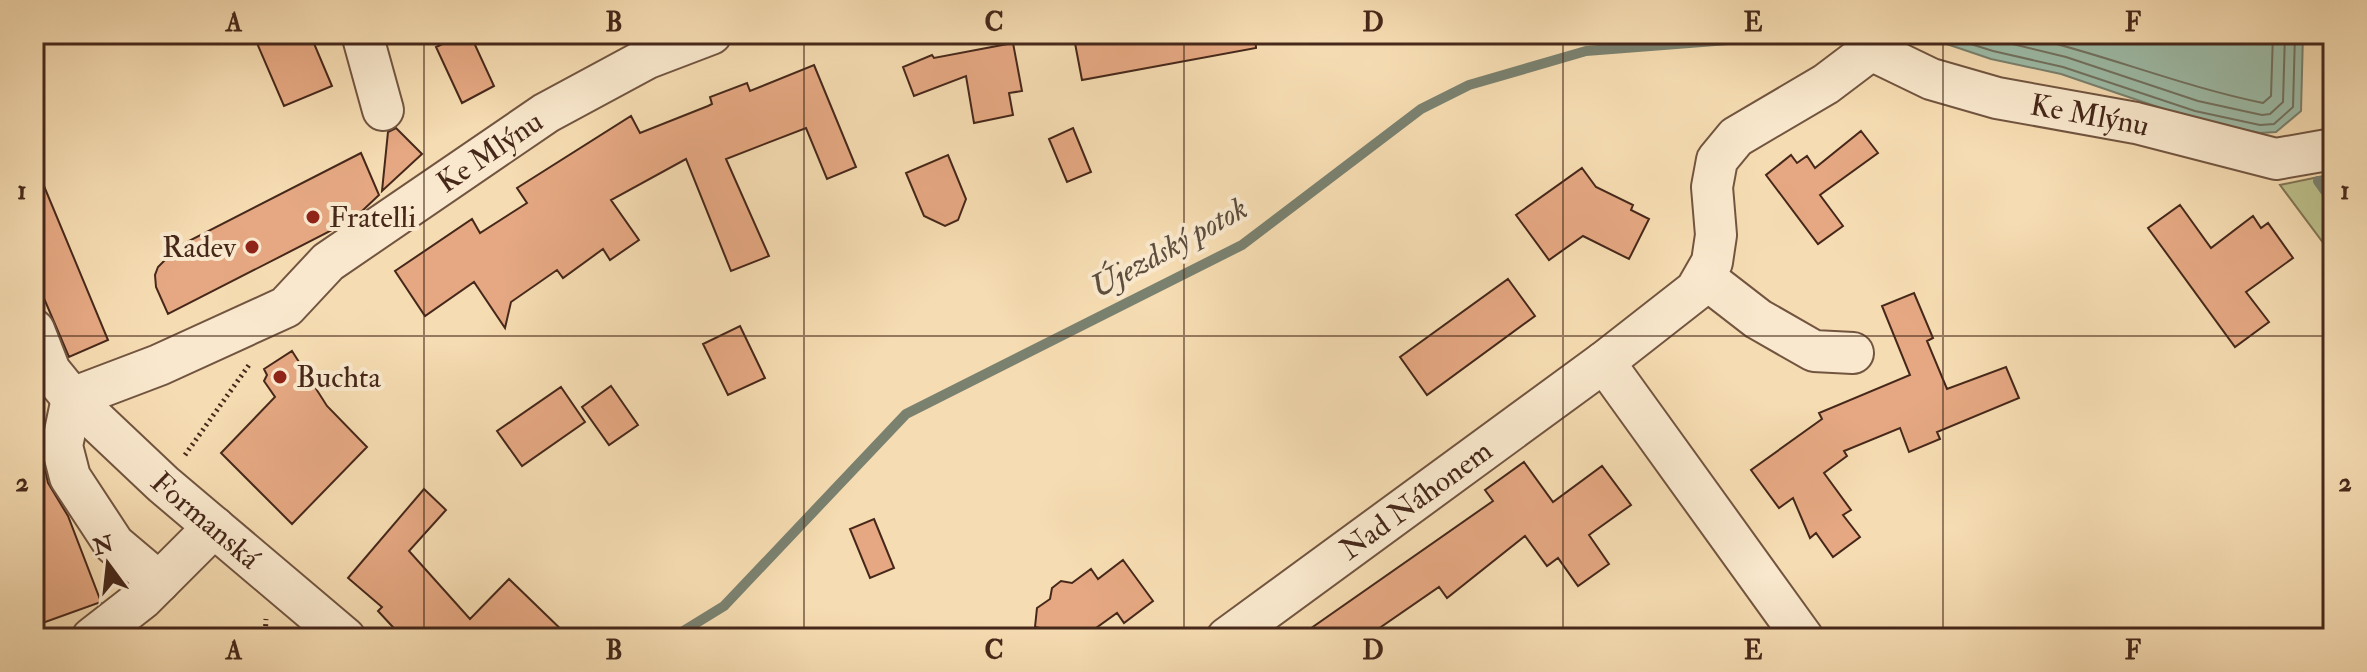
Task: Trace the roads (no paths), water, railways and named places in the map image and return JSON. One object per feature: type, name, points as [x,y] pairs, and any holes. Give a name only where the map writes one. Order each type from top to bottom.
[{"type":"street","points":[[362,34],[383,110]]},
{"type":"street","name":"Ke Mlýnu","points":[[72,398],[159,365],[286,307],[328,262],[643,46],[711,34]]},
{"type":"street","points":[[1853,353],[1814,351],[1758,319],[1705,278],[1712,262],[1716,235],[1712,187],[1717,160],[1736,137],[1826,84],[1866,42]]},
{"type":"street","name":"Ke Mlýnu","points":[[1866,42],[1931,79],[1997,98],[2136,123],[2276,159],[2333,149]]},
{"type":"street","name":"Nad Náhonem","points":[[1227,638],[1604,362],[1696,290],[1705,278]]},
{"type":"street","name":"Formanská","points":[[34,330],[50,371],[72,398],[163,484],[345,638]]},
{"type":"street","points":[[1604,362],[1803,638]]},
{"type":"street","points":[[72,398],[62,446],[70,477],[114,544],[159,582]]},
{"type":"street","points":[[92,638],[125,614],[214,527]]},
{"type":"water","points":[[1917,34],[2303,34],[2301,111],[2276,132],[2260,133],[2193,119],[2061,74],[1991,59]]},
{"type":"waterway","name":"Újezdský potok","points":[[672,638],[724,606],[906,414],[1242,245],[1421,109],[1469,85],[1586,51],[1805,34]]},
{"type":"waterway","points":[[2318,181],[2333,202]]},
{"type":"place","name":"Fratelli","points":[[313,217]]},
{"type":"place","name":"Radev","points":[[252,247]]},
{"type":"place","name":"Buchta","points":[[280,377]]}]
